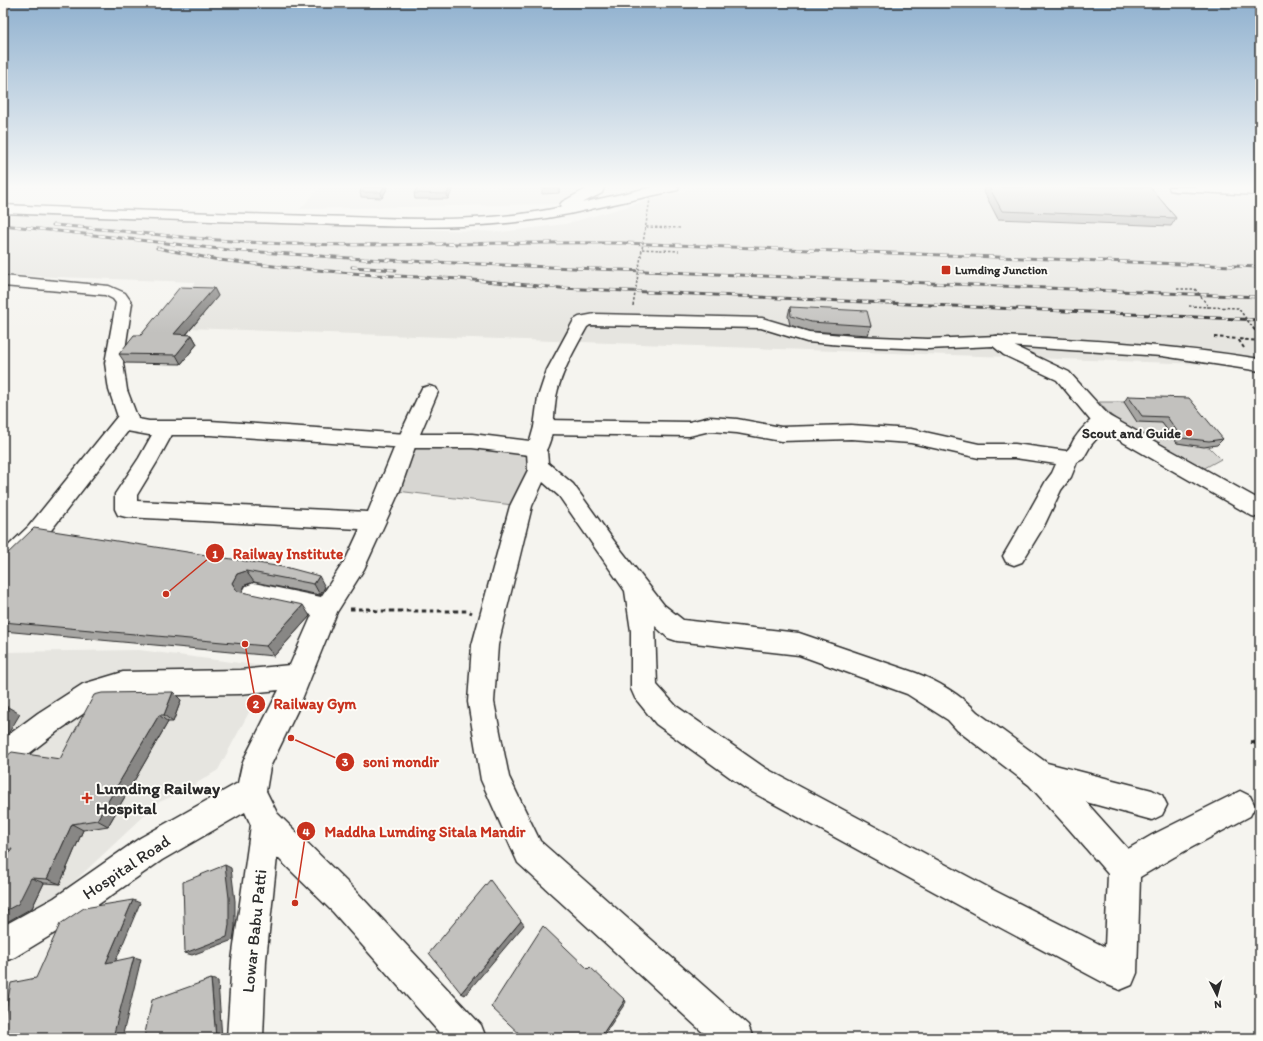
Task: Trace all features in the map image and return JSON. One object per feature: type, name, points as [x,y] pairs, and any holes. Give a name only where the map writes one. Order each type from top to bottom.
[{"type":"street","points":[[3,281],[109,291],[119,296],[124,303],[114,363],[118,390],[130,423],[134,426],[164,429],[210,428],[406,441],[472,441],[540,447],[690,429],[710,424],[737,426],[781,434],[851,432],[911,436],[980,450],[1068,458],[1076,454],[1083,441],[1102,421]]},
{"type":"street","points":[[735,1038],[529,852],[495,780],[480,702],[485,645],[519,512],[538,470],[548,397],[556,370],[580,324],[585,321],[595,319],[762,323],[807,337],[854,342],[928,344],[997,341],[1235,348],[1260,364]]},
{"type":"street","points":[[997,341],[1010,351],[1063,376],[1102,421],[1260,510]]},
{"type":"street","points":[[428,392],[415,426],[406,441],[389,490],[375,521],[356,562],[327,608],[284,709],[256,765],[251,792],[266,824],[344,901],[468,1038]]},
{"type":"street","points":[[3,565],[37,532],[128,417]]},
{"type":"street","points":[[164,429],[147,462],[126,494],[126,509],[375,521]]},
{"type":"street","points":[[540,447],[566,490],[606,548],[655,612],[677,630],[799,644],[916,684],[958,711],[967,721],[1039,775],[1080,818],[1124,869],[1123,928],[1120,973],[984,902],[755,778],[666,715],[644,689],[643,631],[637,589]]},
{"type":"street","points":[[1014,556],[1036,520],[1053,486],[1063,472],[1068,458]]},
{"type":"street","points":[[254,592],[327,608]]},
{"type":"street","points":[[3,756],[48,722],[92,693],[123,684],[240,682],[298,676]]},
{"type":"street","points":[[1039,775],[1152,805]]},
{"type":"street","name":"Hospital Road","points":[[3,945],[65,909],[151,849],[251,792]]},
{"type":"street","points":[[1124,869],[1163,846],[1240,806]]},
{"type":"street","name":"Lowar Babu Patti","points":[[245,1038],[249,960],[266,824]]},
{"type":"path","points":[[633,306],[644,236]]},
{"type":"path","points":[[642,249],[679,251]]},
{"type":"path","points":[[1177,289],[1195,289],[1209,307]]},
{"type":"path","points":[[1190,306],[1238,308],[1260,336]]},
{"type":"path","points":[[1214,337],[1235,348],[1260,341]]},
{"type":"path","points":[[327,608],[368,609],[377,611],[468,611],[490,628]]},
{"type":"path","points":[[1250,742],[1260,744]]},
{"type":"shaded area","points":[[3,236],[1260,236],[1260,366],[159,327],[195,282],[3,275]]},
{"type":"shaded area","points":[[1099,402],[1124,402],[1162,423],[1177,443],[1209,447],[1221,459],[1201,470],[1160,449],[1134,433],[1121,424]]},
{"type":"shaded area","points":[[407,441],[537,449],[521,506],[389,490]]},
{"type":"shaded area","name":"Lumding Railway Hospital","points":[[139,650],[270,667],[261,690],[218,770],[181,793],[159,802],[30,923],[3,939],[3,652]]},
{"type":"building","points":[[180,287],[214,288],[174,334],[192,335],[176,355],[119,354],[134,335],[141,335]]},
{"type":"building","points":[[790,307],[867,311],[871,326],[811,322],[791,316]]},
{"type":"building","name":"Scout and Guide","points":[[1128,396],[1189,398],[1223,439],[1209,441],[1182,438],[1167,417],[1142,416]]},
{"type":"building","points":[[34,528],[289,568],[319,576],[314,584],[246,571],[237,574],[232,583],[237,591],[303,605],[266,646],[3,622],[3,558]]},
{"type":"building","points":[[173,692],[164,715],[159,715],[97,820],[72,824],[47,879],[31,878],[18,904],[3,912],[3,865],[12,849],[3,850],[3,759],[12,752],[60,759],[94,695],[102,693]]},
{"type":"building","points":[[3,706],[8,707],[3,714]]},
{"type":"building","points":[[225,865],[229,898],[229,925],[227,937],[185,953],[183,882]]},
{"type":"building","points":[[490,880],[521,921],[461,993],[429,953]]},
{"type":"building","points":[[133,900],[106,963],[134,957],[113,1037],[3,1038],[3,1025],[11,983],[36,978],[60,924],[84,908]]},
{"type":"building","points":[[543,926],[588,969],[590,967],[625,1000],[600,1038],[524,1038],[491,1007]]},
{"type":"building","points":[[211,979],[216,1038],[144,1038],[152,1000]]},
{"type":"building","points":[[648,1032],[653,1038],[644,1038]]},
{"type":"railway","points":[[99,236],[229,250],[364,259],[1260,297]]},
{"type":"railway","points":[[165,236],[261,243],[333,245],[623,243],[1260,267]]},
{"type":"railway","points":[[157,248],[219,260],[282,267],[375,275],[462,279],[561,288],[1260,320]]},
{"type":"railway","points":[[352,267],[396,270]]},
{"type":"place","name":"Lumding Junction","points":[[946,270]]},
{"type":"place","name":"Scout and Guide","points":[[1189,433]]},
{"type":"place","name":"Railway Institute","points":[[166,594]]},
{"type":"place","name":"Railway Gym","points":[[245,644]]},
{"type":"place","name":"soni mondir","points":[[291,738]]},
{"type":"place","name":"Lumding Railway Hospital","points":[[87,798]]},
{"type":"place","name":"Maddha Lumding Sitala Mandir","points":[[295,903]]}]
